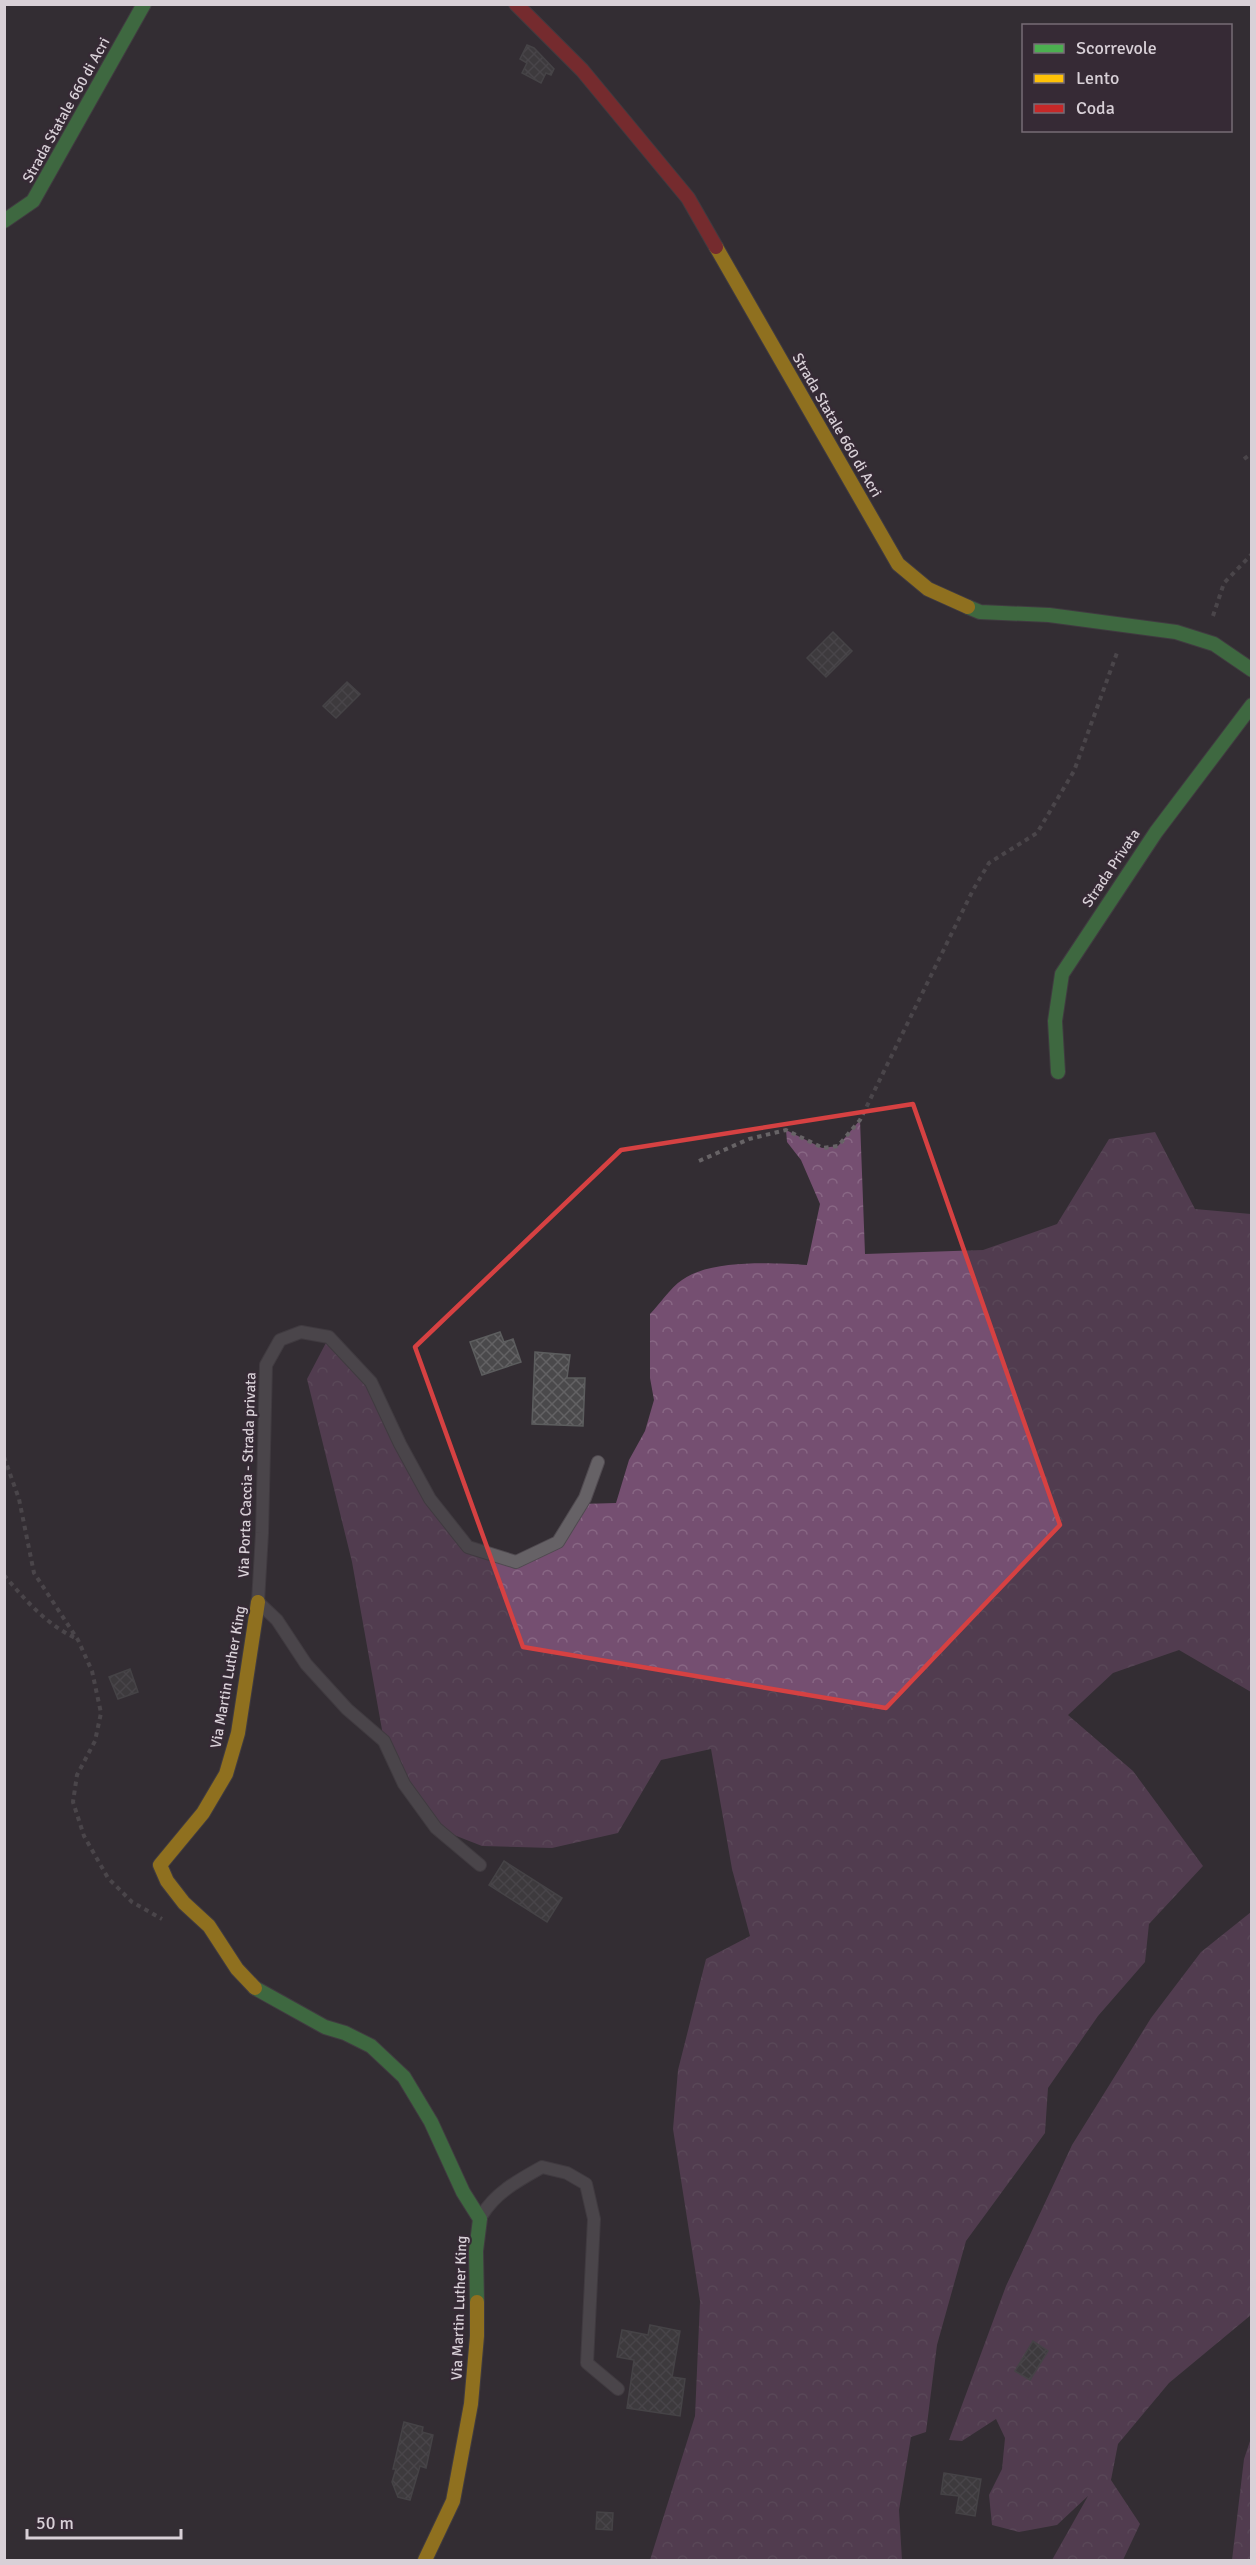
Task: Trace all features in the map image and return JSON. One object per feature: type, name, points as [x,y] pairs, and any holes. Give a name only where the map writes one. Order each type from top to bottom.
[{"type":"street","name":"Strada Statale 660 di Acri","points":[[4,221],[33,201],[144,4]]},
{"type":"street","name":"Strada Statale 660 di Acri","points":[[516,4],[582,70],[688,198],[898,564],[928,589],[980,612],[1049,615],[1176,632],[1214,644],[1251,670]]},
{"type":"street","name":"Strada Privata","points":[[1058,1072],[1055,1020],[1062,974],[1156,832],[1251,705]]},
{"type":"street","name":"Via Martin Luther King","points":[[258,1602],[238,1733],[226,1774],[203,1813],[160,1865],[167,1881],[184,1903],[209,1926],[237,1970],[255,1988],[325,2027],[345,2033],[371,2046],[404,2077],[431,2122],[463,2192],[480,2219],[476,2251],[477,2337],[471,2404],[453,2501],[425,2560]]},
{"type":"lane","name":"Via Porta Caccia - Strada privata","points":[[258,1602],[266,1365],[280,1340],[301,1332],[329,1337],[371,1382],[400,1444],[430,1499],[468,1547],[516,1562],[558,1542],[585,1498],[598,1462]]},
{"type":"lane","points":[[258,1602],[277,1620],[306,1664],[347,1709],[384,1741],[404,1784],[436,1828],[480,1865]]},
{"type":"lane","points":[[480,2219],[490,2202],[515,2182],[542,2167],[567,2173],[586,2184],[594,2219],[587,2363],[618,2390]]},
{"type":"path","points":[[1244,459],[1251,453]]},
{"type":"path","points":[[1214,644],[1213,619],[1224,584],[1251,554]]},
{"type":"path","points":[[699,1161],[748,1139],[786,1130],[823,1148],[838,1146],[860,1120],[973,890],[989,863],[1037,833],[1074,771],[1110,678],[1126,624]]},
{"type":"path","points":[[4,1457],[19,1498],[34,1573],[78,1640],[92,1671],[101,1713],[95,1740],[77,1775],[73,1802],[84,1836],[108,1878],[132,1902],[171,1926]]},
{"type":"path","points":[[4,1575],[34,1610],[57,1630],[78,1640]]},
{"type":"highlighted area","points":[[913,1104],[1060,1525],[886,1708],[523,1647],[415,1347],[621,1150]]},
{"type":"green space","points":[[860,1120],[865,1254],[983,1250],[1057,1224],[1109,1139],[1155,1132],[1195,1209],[1251,1214],[1251,1692],[1179,1650],[1113,1673],[1068,1715],[1133,1771],[1203,1866],[1149,1924],[1145,1962],[1098,2016],[1048,2088],[1045,2133],[966,2241],[937,2345],[926,2432],[911,2437],[899,2510],[902,2560],[650,2560],[695,2416],[700,2301],[673,2129],[678,2070],[706,1959],[750,1936],[732,1869],[711,1749],[661,1760],[618,1833],[552,1848],[482,1846],[436,1828],[384,1741],[352,1562],[307,1379],[329,1337],[371,1382],[400,1444],[468,1547],[516,1562],[558,1542],[581,1504],[616,1503],[629,1460],[645,1431],[654,1400],[650,1378],[650,1314],[673,1287],[694,1273],[725,1265],[760,1263],[807,1265],[820,1204],[801,1160],[787,1142],[786,1130],[822,1148],[838,1146]]},
{"type":"green space","points":[[1251,1912],[1251,2315],[1169,2383],[1118,2444],[1111,2480],[1140,2524],[1123,2560],[1052,2560],[1088,2496],[1057,2525],[1019,2532],[992,2525],[989,2495],[1002,2469],[1005,2438],[996,2419],[962,2441],[949,2440],[1006,2286],[1072,2145],[1151,2018],[1201,1952]]},
{"type":"green space","points":[[1251,2438],[1251,2560],[1232,2560],[1244,2459]]},
{"type":"building","points":[[527,45],[534,48],[554,69],[551,75],[546,73],[541,83],[522,73],[527,63],[520,59]]},
{"type":"building","points":[[833,632],[852,651],[826,677],[807,658]]},
{"type":"building","points":[[347,682],[360,694],[336,718],[323,706]]},
{"type":"building","points":[[500,1332],[504,1342],[513,1339],[521,1362],[482,1375],[470,1342]]},
{"type":"building","points":[[535,1352],[570,1355],[567,1378],[585,1378],[583,1426],[532,1424]]},
{"type":"building","points":[[130,1669],[138,1692],[118,1699],[109,1677]]},
{"type":"building","points":[[504,1861],[562,1898],[547,1922],[489,1885]]},
{"type":"building","points":[[650,2325],[680,2331],[672,2377],[685,2379],[680,2416],[627,2408],[634,2360],[617,2357],[622,2330],[648,2335]]},
{"type":"building","points":[[1033,2341],[1048,2351],[1030,2380],[1015,2371]]},
{"type":"building","points":[[404,2422],[423,2427],[422,2432],[433,2435],[426,2468],[420,2466],[410,2500],[398,2497],[392,2482]]},
{"type":"building","points":[[944,2473],[981,2479],[975,2516],[956,2513],[959,2496],[941,2494]]},
{"type":"building","points":[[597,2512],[613,2513],[612,2530],[596,2529]]},
{"type":"traffic: fast","points":[[4,221],[33,201],[144,4]]},
{"type":"traffic: fast","points":[[968,607],[980,612],[1049,615],[1176,632],[1214,644],[1252,670]]},
{"type":"traffic: fast","points":[[1058,1072],[1055,1021],[1062,974],[1156,832],[1252,705]]},
{"type":"traffic: fast","points":[[255,1988],[325,2027],[345,2033],[371,2046],[404,2077],[431,2122],[463,2192],[480,2219],[476,2251],[477,2302]]},
{"type":"traffic: slow","points":[[716,247],[898,564],[928,589],[968,607]]},
{"type":"traffic: slow","points":[[255,1988],[237,1969],[209,1926],[184,1903],[167,1881],[160,1865],[203,1813],[226,1774],[238,1733],[258,1602]]},
{"type":"traffic: slow","points":[[425,2560],[453,2501],[471,2404],[477,2336],[477,2302]]},
{"type":"traffic: jam","points":[[516,4],[582,70],[688,198],[716,247]]}]
